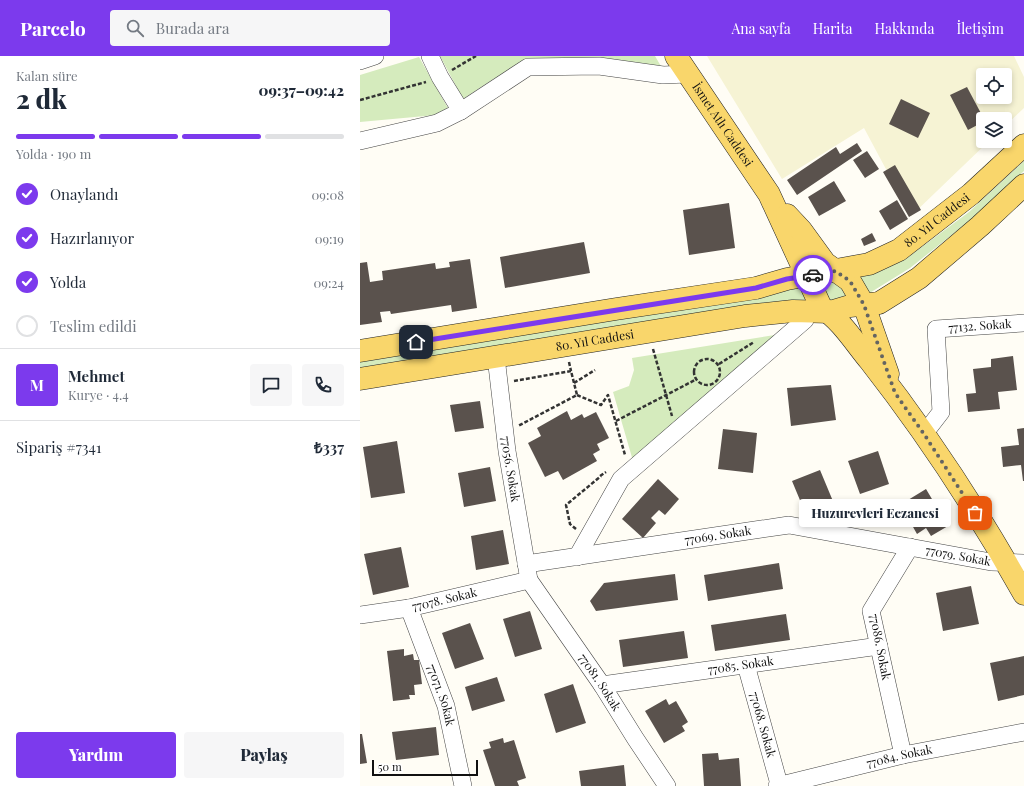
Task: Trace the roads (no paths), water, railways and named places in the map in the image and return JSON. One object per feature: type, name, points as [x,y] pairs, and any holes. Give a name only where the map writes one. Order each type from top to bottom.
[{"type":"main road","name":"İsmet Atlı Caddesi","points":[[676,56],[769,194],[801,230],[824,263],[850,281],[864,305]]},
{"type":"main road","name":"80. Yıl Caddesi","points":[[807,276],[870,264],[899,250],[971,194],[1024,145]]},
{"type":"main road","points":[[895,393],[864,305],[879,303],[919,278],[980,226],[1024,185]]},
{"type":"main road","name":"İsmet Atlı Caddesi","points":[[769,194],[821,307],[830,312]]},
{"type":"main road","points":[[360,351],[609,310],[756,288],[787,279],[807,276]]},
{"type":"main road","name":"80. Yıl Caddesi","points":[[360,379],[745,316],[805,311],[830,312],[850,306],[864,305]]},
{"type":"main road","points":[[830,312],[895,393],[1015,563],[1024,594]]},
{"type":"street","points":[[360,61],[375,56]]},
{"type":"street","points":[[430,56],[440,77],[461,111]]},
{"type":"street","points":[[360,141],[437,123],[461,111],[528,67],[599,66],[663,75],[688,74]]},
{"type":"street","points":[[577,557],[621,479],[805,320],[805,311]]},
{"type":"street","name":"77132. Sokak","points":[[924,434],[941,412],[936,329],[1024,323]]},
{"type":"street","name":"77056. Sokak","points":[[496,357],[507,451],[528,572]]},
{"type":"street","name":"77069. Sokak","points":[[528,572],[577,557],[789,525],[910,547]]},
{"type":"street","name":"77079. Sokak","points":[[910,547],[991,562],[1015,563]]},
{"type":"street","name":"77086. Sokak","points":[[903,755],[871,611],[910,547]]},
{"type":"street","name":"77078. Sokak","points":[[360,615],[409,608],[528,572]]},
{"type":"street","name":"77081. Sokak","points":[[528,572],[667,786]]},
{"type":"street","name":"77071. Sokak","points":[[409,608],[446,706],[463,786]]},
{"type":"street","name":"77085. Sokak","points":[[602,685],[878,646]]},
{"type":"street","name":"77068. Sokak","points":[[746,665],[778,785]]},
{"type":"street","name":"77084. Sokak","points":[[778,785],[903,755],[1024,732]]},
{"type":"place","name":"Huzurevleri Eczanesi","points":[[975,513]]}]
